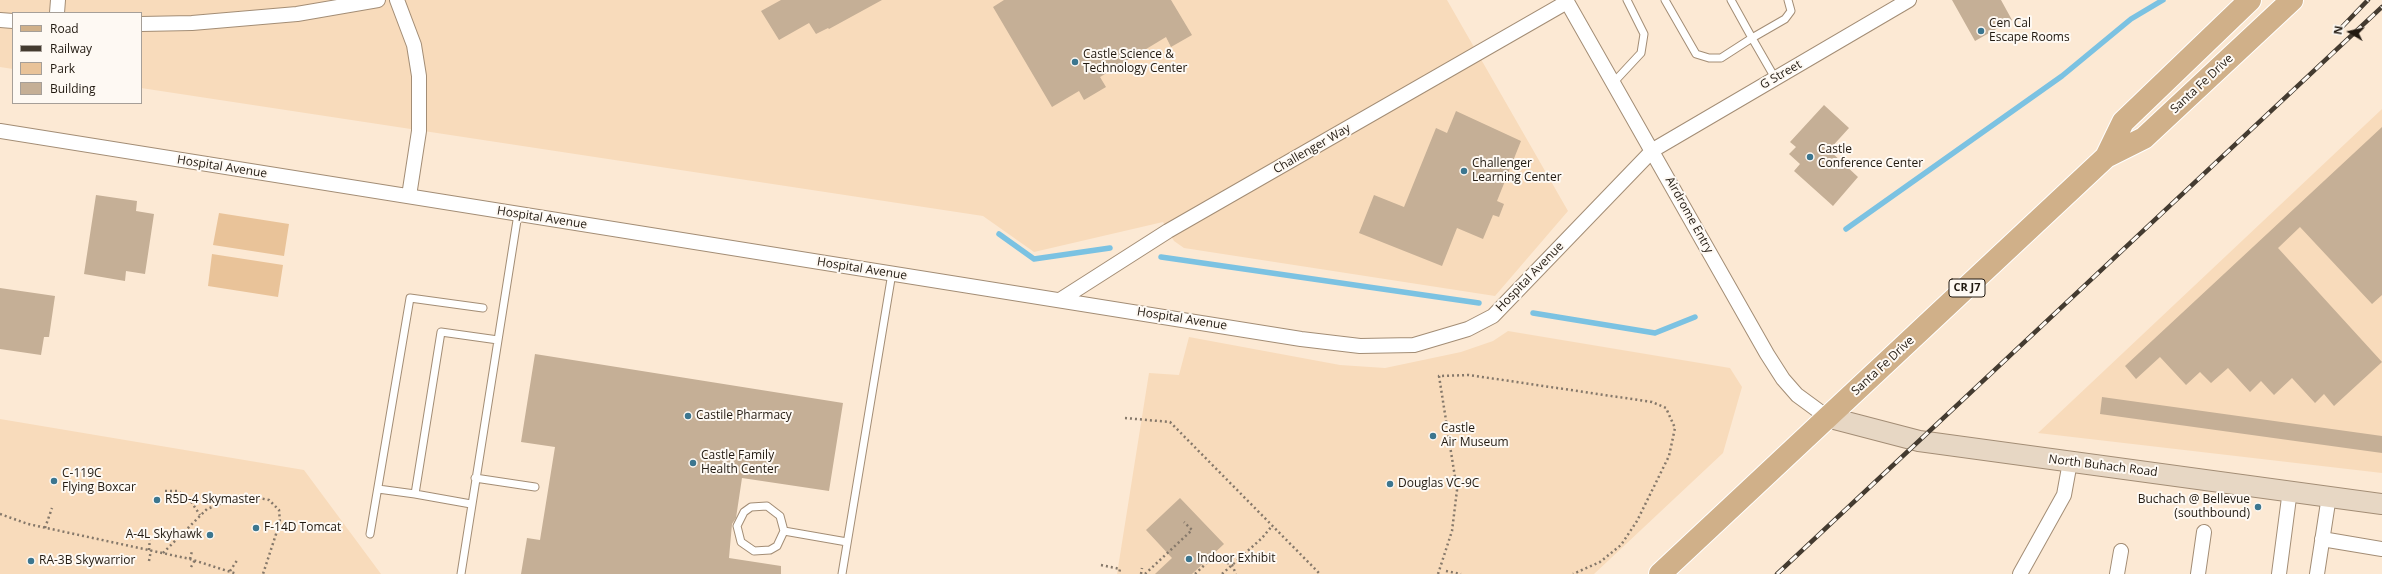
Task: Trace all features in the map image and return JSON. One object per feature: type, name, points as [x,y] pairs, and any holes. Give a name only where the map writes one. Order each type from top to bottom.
[{"type":"main road","name":"Santa Fe Drive","points":[[2106,157],[2123,122],[2250,0]]},
{"type":"main road","name":"Santa Fe Drive","points":[[1660,574],[1827,417],[1877,373],[2106,157],[2144,138],[2292,0]]},
{"type":"main road","name":"North Buhach Road","points":[[1827,417],[1919,441],[2290,490],[2382,504]]},
{"type":"street","points":[[57,12],[58,0]]},
{"type":"street","points":[[142,24],[192,23],[297,14],[378,0]]},
{"type":"street","points":[[397,0],[414,45],[419,76],[419,130],[409,196]]},
{"type":"street","name":"G Street","points":[[1653,150],[1908,0]]},
{"type":"street","name":"Airdrome Entry","points":[[1567,1],[1653,150],[1746,319],[1783,379],[1797,395],[1827,417]]},
{"type":"street","name":"Challenger Way","points":[[1060,300],[1175,227],[1567,1]]},
{"type":"street","points":[[0,20],[12,21]]},
{"type":"street","name":"Hospital Avenue","points":[[0,131],[1060,300],[1360,346],[1414,345],[1468,329],[1493,316],[1653,150]]},
{"type":"street","points":[[2020,574],[2064,495],[2070,462]]},
{"type":"street","points":[[2279,574],[2290,490]]},
{"type":"street","points":[[2317,574],[2329,496]]},
{"type":"street","points":[[2198,574],[2204,532]]},
{"type":"street","points":[[2322,539],[2382,549]]},
{"type":"street","points":[[2117,574],[2121,551]]},
{"type":"lane","points":[[1614,82],[1641,53],[1644,34],[1627,0]]},
{"type":"lane","points":[[1665,0],[1696,54],[1704,58],[1721,58],[1785,18],[1790,11],[1788,0]]},
{"type":"lane","points":[[1731,0],[1775,78]]},
{"type":"lane","points":[[461,574],[518,214]]},
{"type":"lane","points":[[842,574],[892,273]]},
{"type":"lane","points":[[370,534],[410,298],[484,308]]},
{"type":"lane","points":[[415,494],[441,332],[498,340]]},
{"type":"lane","points":[[475,478],[535,487]]},
{"type":"lane","points":[[378,489],[471,504]]},
{"type":"lane","points":[[767,506],[780,516],[784,531],[781,539],[773,548],[762,552],[754,551],[741,542],[737,526],[744,512],[751,507],[767,506]]},
{"type":"lane","points":[[784,531],[847,542]]},
{"type":"path","points":[[1438,574],[1452,530],[1457,490],[1438,376],[1469,375],[1652,402],[1666,408],[1675,428],[1669,456],[1637,521],[1621,545],[1600,562],[1573,574]]},
{"type":"path","points":[[1125,418],[1170,422],[1320,574]]},
{"type":"path","points":[[165,491],[178,491],[190,500],[200,515]]},
{"type":"path","points":[[163,553],[207,509],[233,500],[254,497],[269,500],[279,510],[280,522],[263,574]]},
{"type":"path","points":[[45,528],[52,508]]},
{"type":"path","points":[[0,514],[45,528],[195,560],[237,574]]},
{"type":"path","points":[[1145,574],[1192,530],[1184,522]]},
{"type":"path","points":[[1222,574],[1262,538],[1272,526]]},
{"type":"path","points":[[149,561],[150,538]]},
{"type":"path","points":[[190,559],[192,551]]},
{"type":"path","points":[[1195,574],[1213,557],[1232,565],[1236,574]]},
{"type":"path","points":[[230,571],[238,559]]},
{"type":"path","points":[[191,567],[195,560]]},
{"type":"path","points":[[1101,565],[1120,569],[1120,574]]},
{"type":"path","points":[[1141,574],[1142,568]]},
{"type":"path","points":[[1446,571],[1460,574]]},
{"type":"shaded area","points":[[0,0],[1447,0],[1568,211],[1495,296],[1184,248],[1174,241],[1163,222],[1034,252],[983,216],[142,88],[142,12],[12,12],[12,69],[0,67]]},
{"type":"shaded area","points":[[2382,109],[2382,473],[2038,433]]},
{"type":"shaded area","name":"Castle Air Museum","points":[[1508,331],[1730,368],[1742,387],[1723,453],[1594,574],[1117,574],[1149,373],[1179,375],[1189,337],[1340,365],[1385,368],[1461,352],[1493,341]]},
{"type":"shaded area","points":[[0,419],[304,470],[381,574],[0,574]]},
{"type":"green space","points":[[219,213],[289,224],[284,256],[213,245]]},
{"type":"green space","points":[[212,254],[283,265],[278,297],[208,286]]},
{"type":"building","points":[[781,0],[882,0],[829,29],[828,28],[816,34],[809,23],[779,40],[761,11]]},
{"type":"building","name":"Castle Science & Technology Center","points":[[1004,0],[1171,0],[1192,35],[1171,47],[1166,37],[1100,77],[1106,87],[1084,100],[1079,91],[1052,107],[993,7]]},
{"type":"building","name":"Cen Cal Escape Rooms","points":[[1952,0],[2001,0],[2012,20],[1975,41]]},
{"type":"building","name":"Castle Conference Center","points":[[1824,105],[1849,128],[1829,150],[1858,177],[1833,206],[1794,171],[1800,164],[1789,154],[1796,147],[1790,142]]},
{"type":"building","name":"Challenger Learning Center","points":[[1456,111],[1521,141],[1497,201],[1504,204],[1499,217],[1493,215],[1483,239],[1457,228],[1442,266],[1359,233],[1374,195],[1404,207],[1436,128],[1447,133]]},
{"type":"building","points":[[2382,127],[2382,295],[2372,304],[2300,227],[2278,248],[2382,362],[2334,406],[2324,394],[2315,403],[2292,378],[2274,395],[2261,381],[2250,392],[2228,368],[2211,383],[2200,372],[2186,385],[2160,357],[2136,379],[2125,366]]},
{"type":"building","points":[[96,195],[137,201],[136,211],[154,214],[145,274],[126,271],[125,281],[84,274]]},
{"type":"building","points":[[0,288],[55,296],[49,337],[44,337],[41,355],[0,349]]},
{"type":"building","name":"Castle Family Health Center","points":[[535,354],[843,403],[829,491],[742,478],[736,518],[732,524],[729,558],[781,566],[781,574],[521,574],[527,538],[540,540],[555,447],[521,442]]},
{"type":"building","points":[[2102,397],[2382,436],[2382,453],[2100,414]]},
{"type":"building","points":[[1180,498],[1224,544],[1192,574],[1155,574],[1172,558],[1146,530]]},
{"type":"waterway","points":[[1846,229],[2062,76],[2131,19],[2163,0]]},
{"type":"waterway","points":[[999,234],[1034,259],[1110,248]]},
{"type":"waterway","points":[[1161,257],[1479,303]]},
{"type":"waterway","points":[[1533,313],[1655,333],[1695,317]]},
{"type":"railway","points":[[2342,27],[2368,0]]},
{"type":"railway","points":[[1777,574],[2382,7]]},
{"type":"place","name":"Cen Cal Escape Rooms","points":[[1981,31]]},
{"type":"place","name":"Castle Science & Technology Center","points":[[1075,62]]},
{"type":"place","name":"Castle Conference Center","points":[[1810,157]]},
{"type":"place","name":"Challenger Learning Center","points":[[1464,171]]},
{"type":"place","name":"Castile Pharmacy","points":[[688,416]]},
{"type":"place","name":"Castle Air Museum","points":[[1433,436]]},
{"type":"place","name":"Castle Family Health Center","points":[[693,463]]},
{"type":"place","name":"C-119C Flying Boxcar","points":[[54,481]]},
{"type":"place","name":"Douglas VC-9C","points":[[1390,484]]},
{"type":"place","name":"R5D-4 Skymaster","points":[[157,500]]},
{"type":"place","name":"Buchach @ Bellevue (southbound)","points":[[2258,507]]},
{"type":"place","name":"F-14D Tomcat","points":[[256,528]]},
{"type":"place","name":"A-4L Skyhawk","points":[[210,535]]},
{"type":"place","name":"Indoor Exhibit","points":[[1189,559]]},
{"type":"place","name":"RA-3B Skywarrior","points":[[31,561]]}]
